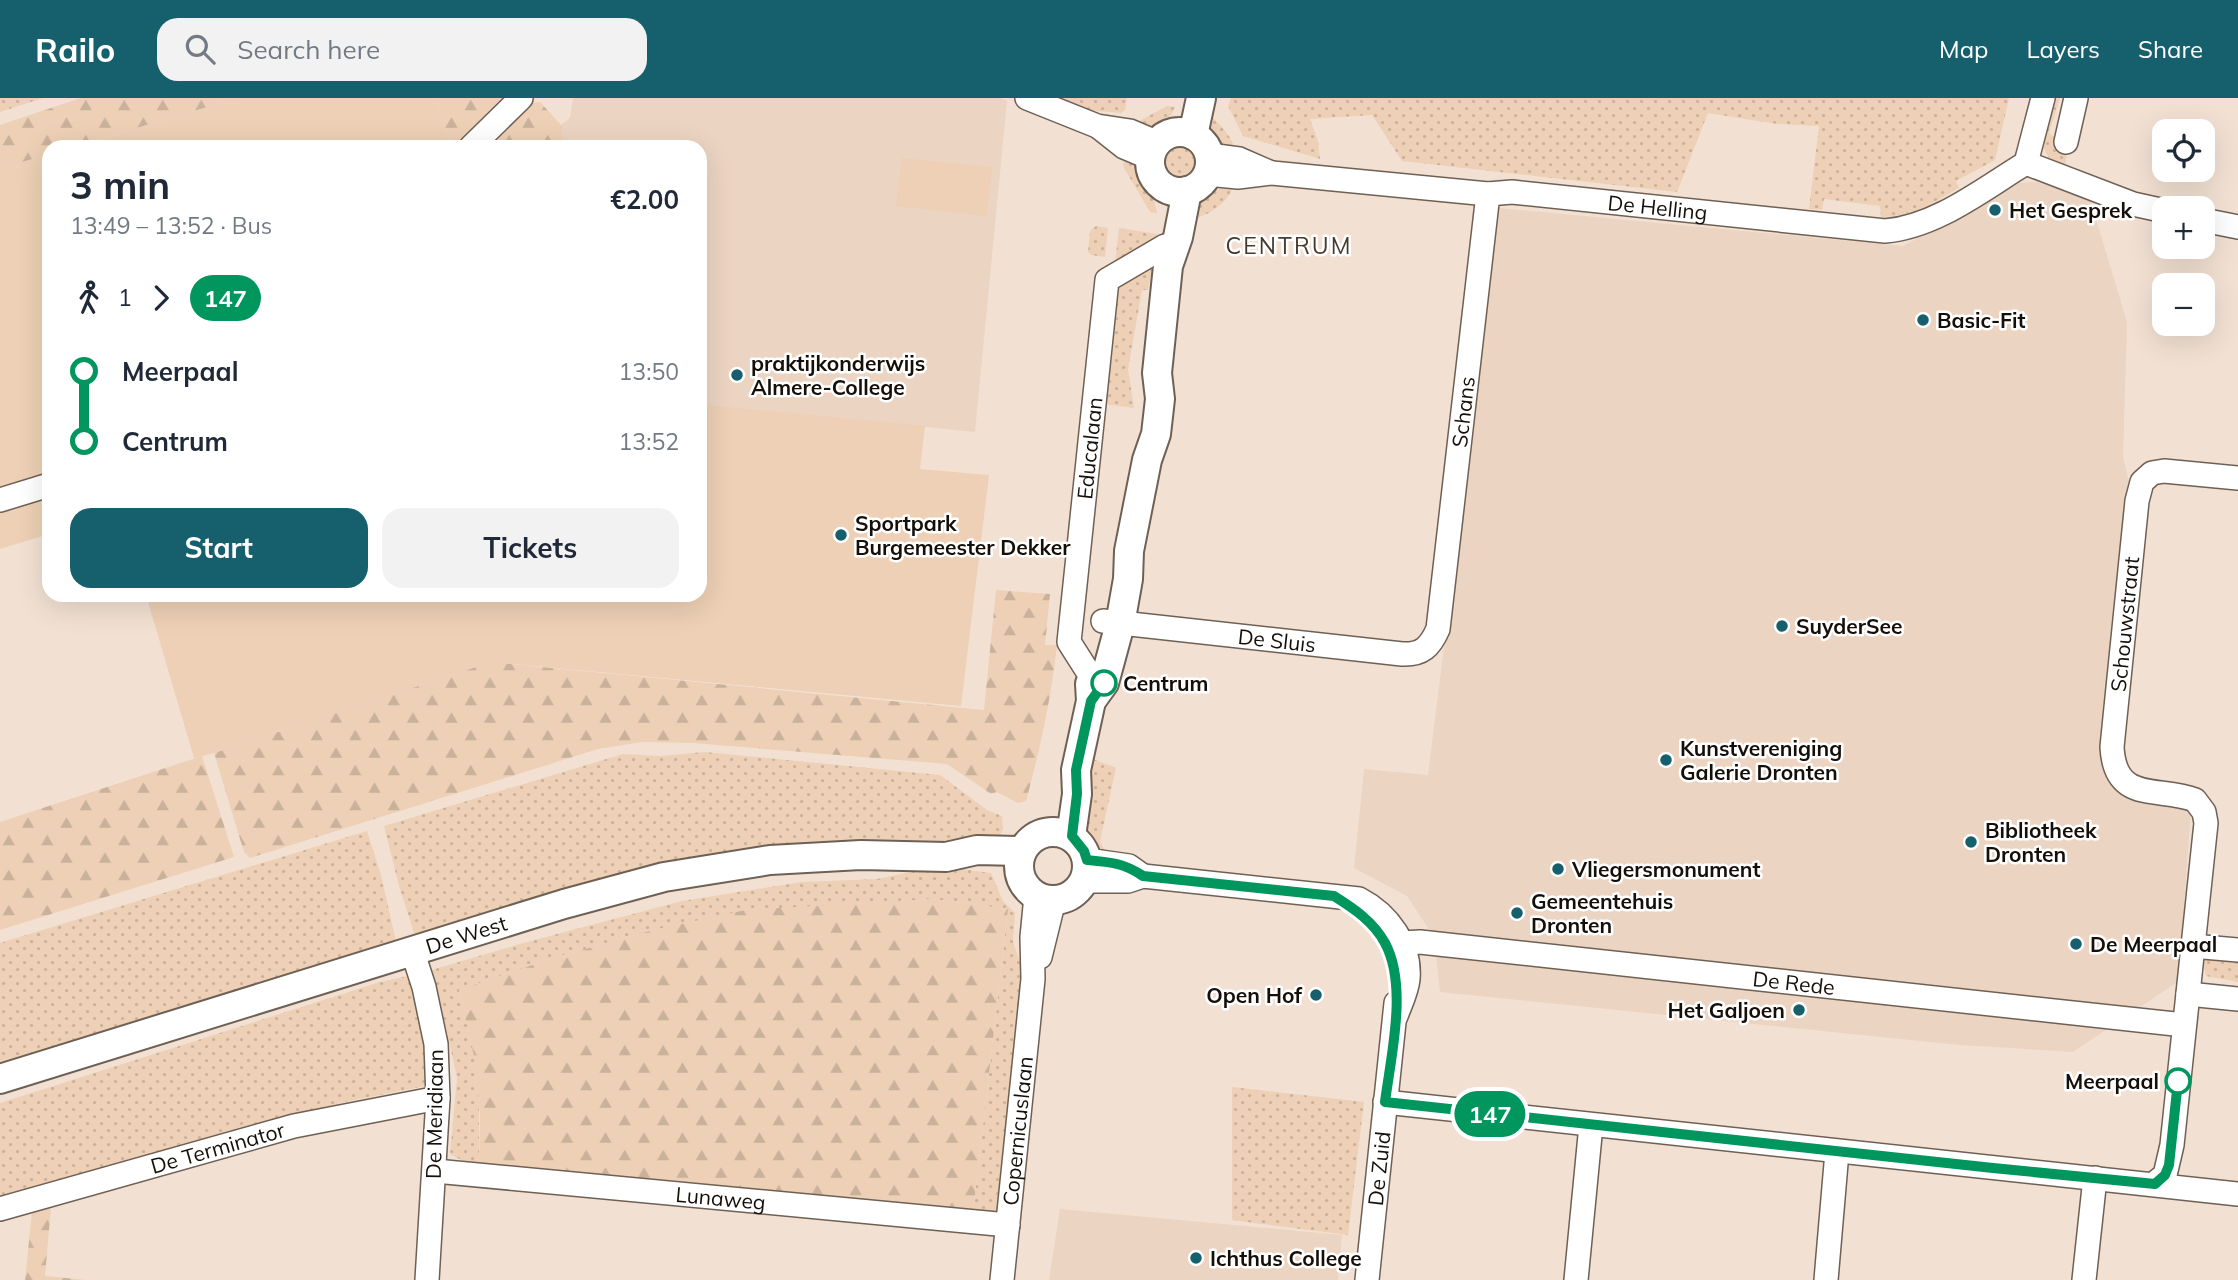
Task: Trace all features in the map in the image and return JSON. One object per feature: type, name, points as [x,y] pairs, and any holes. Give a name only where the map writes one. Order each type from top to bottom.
[{"type":"main road","points":[[1180,159],[1184,98]]},
{"type":"main road","points":[[1061,834],[1064,788],[1076,770],[1091,688],[1104,683],[1115,575],[1129,551],[1147,460],[1142,431],[1143,415],[1146,397],[1157,373],[1166,256],[1163,235],[1180,159],[1201,98]]},
{"type":"main road","points":[[1061,834],[1084,851],[1086,871],[1072,895],[1045,898],[1022,882],[1020,862],[1028,842],[1038,835],[1061,834]]},
{"type":"main road","name":"De West","points":[[0,1079],[412,950],[664,877],[770,860],[861,855],[946,856],[975,866],[1020,862]]},
{"type":"street","points":[[478,140],[521,98]]},
{"type":"street","points":[[1027,98],[1097,125],[1130,131],[1180,159]]},
{"type":"street","points":[[2043,98],[2026,163],[2133,204],[2152,208]]},
{"type":"street","points":[[2066,142],[2076,98]]},
{"type":"street","name":"De Helling","points":[[1180,159],[1238,177],[1272,173],[1488,194],[1512,192],[1885,231],[1904,229],[1925,222],[2026,163]]},
{"type":"street","name":"Schans","points":[[1438,629],[1488,194]]},
{"type":"street","points":[[2215,222],[2238,227]]},
{"type":"street","name":"Educalaan","points":[[1091,688],[1069,642],[1107,280],[1166,256]]},
{"type":"street","name":"Schouwstraat","points":[[2192,946],[2206,823],[2204,812],[2196,800],[2133,788],[2124,781],[2115,767],[2112,747],[2141,482],[2158,471],[2238,478]]},
{"type":"street","points":[[0,500],[42,487]]},
{"type":"street","name":"De Sluis","points":[[1112,622],[1413,654],[1430,645],[1438,629]]},
{"type":"street","name":"De Zuid","points":[[1086,871],[1128,881],[1143,876],[1359,899],[1382,914],[1411,943],[1407,959],[1408,981],[1396,1016]]},
{"type":"street","name":"De Zuid","points":[[1334,896],[1356,910],[1372,925],[1385,944],[1395,978],[1396,1016],[1367,1280]]},
{"type":"street","name":"Copernicuslaan","points":[[1002,1280],[1032,979],[1032,937],[1045,898]]},
{"type":"street","name":"De Rede","points":[[1411,943],[2184,1025]]},
{"type":"street","points":[[2155,1184],[2165,1175],[2169,1165],[2192,946],[2238,950]]},
{"type":"street","name":"De Meridiaan","points":[[412,950],[424,987],[436,1044],[438,1098],[427,1280]]},
{"type":"street","points":[[2188,994],[2238,999]]},
{"type":"street","name":"De Terminator","points":[[0,1209],[293,1126],[438,1098]]},
{"type":"street","points":[[1385,1102],[2238,1194]]},
{"type":"street","points":[[1576,1280],[1591,1125]]},
{"type":"street","points":[[1826,1280],[1837,1152]]},
{"type":"street","name":"Lunaweg","points":[[435,1171],[1008,1225]]},
{"type":"street","points":[[2084,1280],[2095,1178]]},
{"type":"shaded area","points":[[573,98],[1000,98],[1007,101],[975,432],[707,405],[707,140],[564,140],[561,125],[570,118]]},
{"type":"shaded area","name":"SuyderSee","points":[[2036,182],[2083,196],[2091,202],[2127,322],[2123,458],[2131,489],[2105,762],[2191,808],[2179,981],[2073,1052],[1960,1045],[1440,992],[1434,937],[1407,896],[1354,868],[1364,769],[1428,775],[1499,208],[1903,246],[2019,183]]},
{"type":"shaded area","name":"Ichthus College","points":[[1060,1209],[1342,1235],[1338,1280],[1049,1280]]},
{"type":"green space","points":[[0,98],[43,98],[0,112]]},
{"type":"green space","points":[[81,98],[238,98],[97,140],[42,140],[42,156],[0,169],[0,125]]},
{"type":"green space","points":[[238,98],[435,98],[450,140],[97,140]]},
{"type":"green space","points":[[435,98],[507,98],[462,140],[450,140]]},
{"type":"green space","points":[[1056,98],[1127,100],[1125,110],[1121,113],[1086,110]]},
{"type":"green space","points":[[1231,98],[2009,98],[1995,160],[1956,181],[1959,188],[1931,204],[1902,215],[1881,217],[1880,206],[1824,199],[1822,210],[1809,209],[1819,126],[1777,124],[1708,113],[1677,192],[1402,161],[1372,115],[1310,119],[1318,141],[1320,159],[1243,136],[1228,106]]},
{"type":"green space","points":[[2052,98],[2060,98],[2049,133],[2068,148],[2065,166],[2051,162],[2041,143]]},
{"type":"green space","points":[[540,102],[561,125],[564,140],[486,140],[525,104]]},
{"type":"green space","points":[[1167,106],[1175,107],[1161,126],[1138,129],[1141,120]]},
{"type":"green space","points":[[1211,116],[1230,137],[1236,154],[1214,140],[1210,130]]},
{"type":"green space","points":[[1181,145],[1193,150],[1198,162],[1193,174],[1181,179],[1169,174],[1164,162],[1169,150]]},
{"type":"green space","points":[[1127,155],[1146,183],[1157,213],[1150,212],[1124,168]]},
{"type":"green space","points":[[42,156],[42,536],[0,549],[0,169]]},
{"type":"green space","points":[[902,158],[992,167],[986,216],[896,206]]},
{"type":"green space","points":[[1233,185],[1219,206],[1196,218],[1200,203],[1207,194]]},
{"type":"green space","points":[[1096,226],[1108,228],[1105,257],[1088,252],[1090,231]]},
{"type":"green space","points":[[1119,228],[1157,234],[1157,241],[1115,264]]},
{"type":"green space","points":[[1154,258],[1148,290],[1142,290],[1128,369],[1134,408],[1103,404],[1115,289]]},
{"type":"green space","name":"Sportpark Burgemeester Dekker","points":[[707,405],[925,426],[920,469],[989,475],[961,706],[491,662],[194,758],[148,602],[707,602]]},
{"type":"green space","points":[[996,590],[1050,594],[1045,645],[1057,645],[1036,763],[1026,801],[1018,803],[997,792],[991,794],[947,764],[693,743],[643,742],[598,749],[250,858],[244,852],[214,753],[491,662],[984,710]]},
{"type":"green space","points":[[705,752],[940,775],[987,810],[1002,816],[1003,829],[996,843],[831,846],[436,931],[414,933],[384,826],[623,754],[660,756]]},
{"type":"green space","points":[[202,756],[234,857],[0,930],[0,822]]},
{"type":"green space","points":[[1093,759],[1116,768],[1100,841],[1107,855],[1095,846],[1085,825],[1086,799]]},
{"type":"green space","points":[[367,831],[381,875],[396,942],[0,1063],[0,943]]},
{"type":"green space","points":[[939,866],[991,873],[1003,901],[1015,913],[1013,942],[1024,981],[1000,1215],[973,1212],[1008,909],[932,899],[746,911],[653,930],[550,959],[459,990],[476,1064],[479,1163],[465,1162],[450,1154],[457,1078],[446,1027],[428,971],[682,901],[802,882],[877,879]]},
{"type":"green space","points":[[932,899],[1008,909],[973,1212],[479,1163],[480,1116],[476,1065],[459,990],[550,959],[653,930],[746,910]]},
{"type":"green space","points":[[2204,955],[2238,958],[2238,982],[2206,976]]},
{"type":"green space","points":[[408,976],[424,1031],[430,1085],[340,1103],[0,1200],[0,1103],[380,982]]},
{"type":"green space","points":[[1232,1087],[1364,1102],[1348,1235],[1232,1220]]},
{"type":"green space","points":[[51,1207],[45,1276],[86,1280],[25,1280],[32,1212]]},
{"type":"bus line","name":"147","points":[[1104,683],[1091,701],[1076,770],[1077,794],[1072,836],[1084,851],[1087,860],[1129,866],[1143,876],[1334,896],[1356,910],[1381,937],[1392,960],[1395,978],[1396,1016],[1385,1102],[2155,1184],[2165,1175],[2169,1165],[2178,1081]]},
{"type":"place","name":"Het Gesprek","points":[[1995,210]]},
{"type":"place","name":"Basic-Fit","points":[[1923,320]]},
{"type":"place","name":"praktijkonderwijs Almere-College","points":[[737,375]]},
{"type":"place","name":"Sportpark Burgemeester Dekker","points":[[841,535]]},
{"type":"place","name":"SuyderSee","points":[[1782,626]]},
{"type":"place","name":"Centrum","points":[[1104,683]]},
{"type":"place","name":"Kunstvereniging Galerie Dronten","points":[[1666,760]]},
{"type":"place","name":"Bibliotheek Dronten","points":[[1971,842]]},
{"type":"place","name":"Vliegersmonument","points":[[1558,869]]},
{"type":"place","name":"Gemeentehuis Dronten","points":[[1517,913]]},
{"type":"place","name":"De Meerpaal","points":[[2076,944]]},
{"type":"place","name":"Open Hof","points":[[1316,995]]},
{"type":"place","name":"Het Galjoen","points":[[1799,1010]]},
{"type":"place","name":"Meerpaal","points":[[2178,1081]]},
{"type":"place","name":"Ichthus College","points":[[1196,1258]]},
{"type":"district","name":"CENTRUM","points":[[1289,245]]}]
